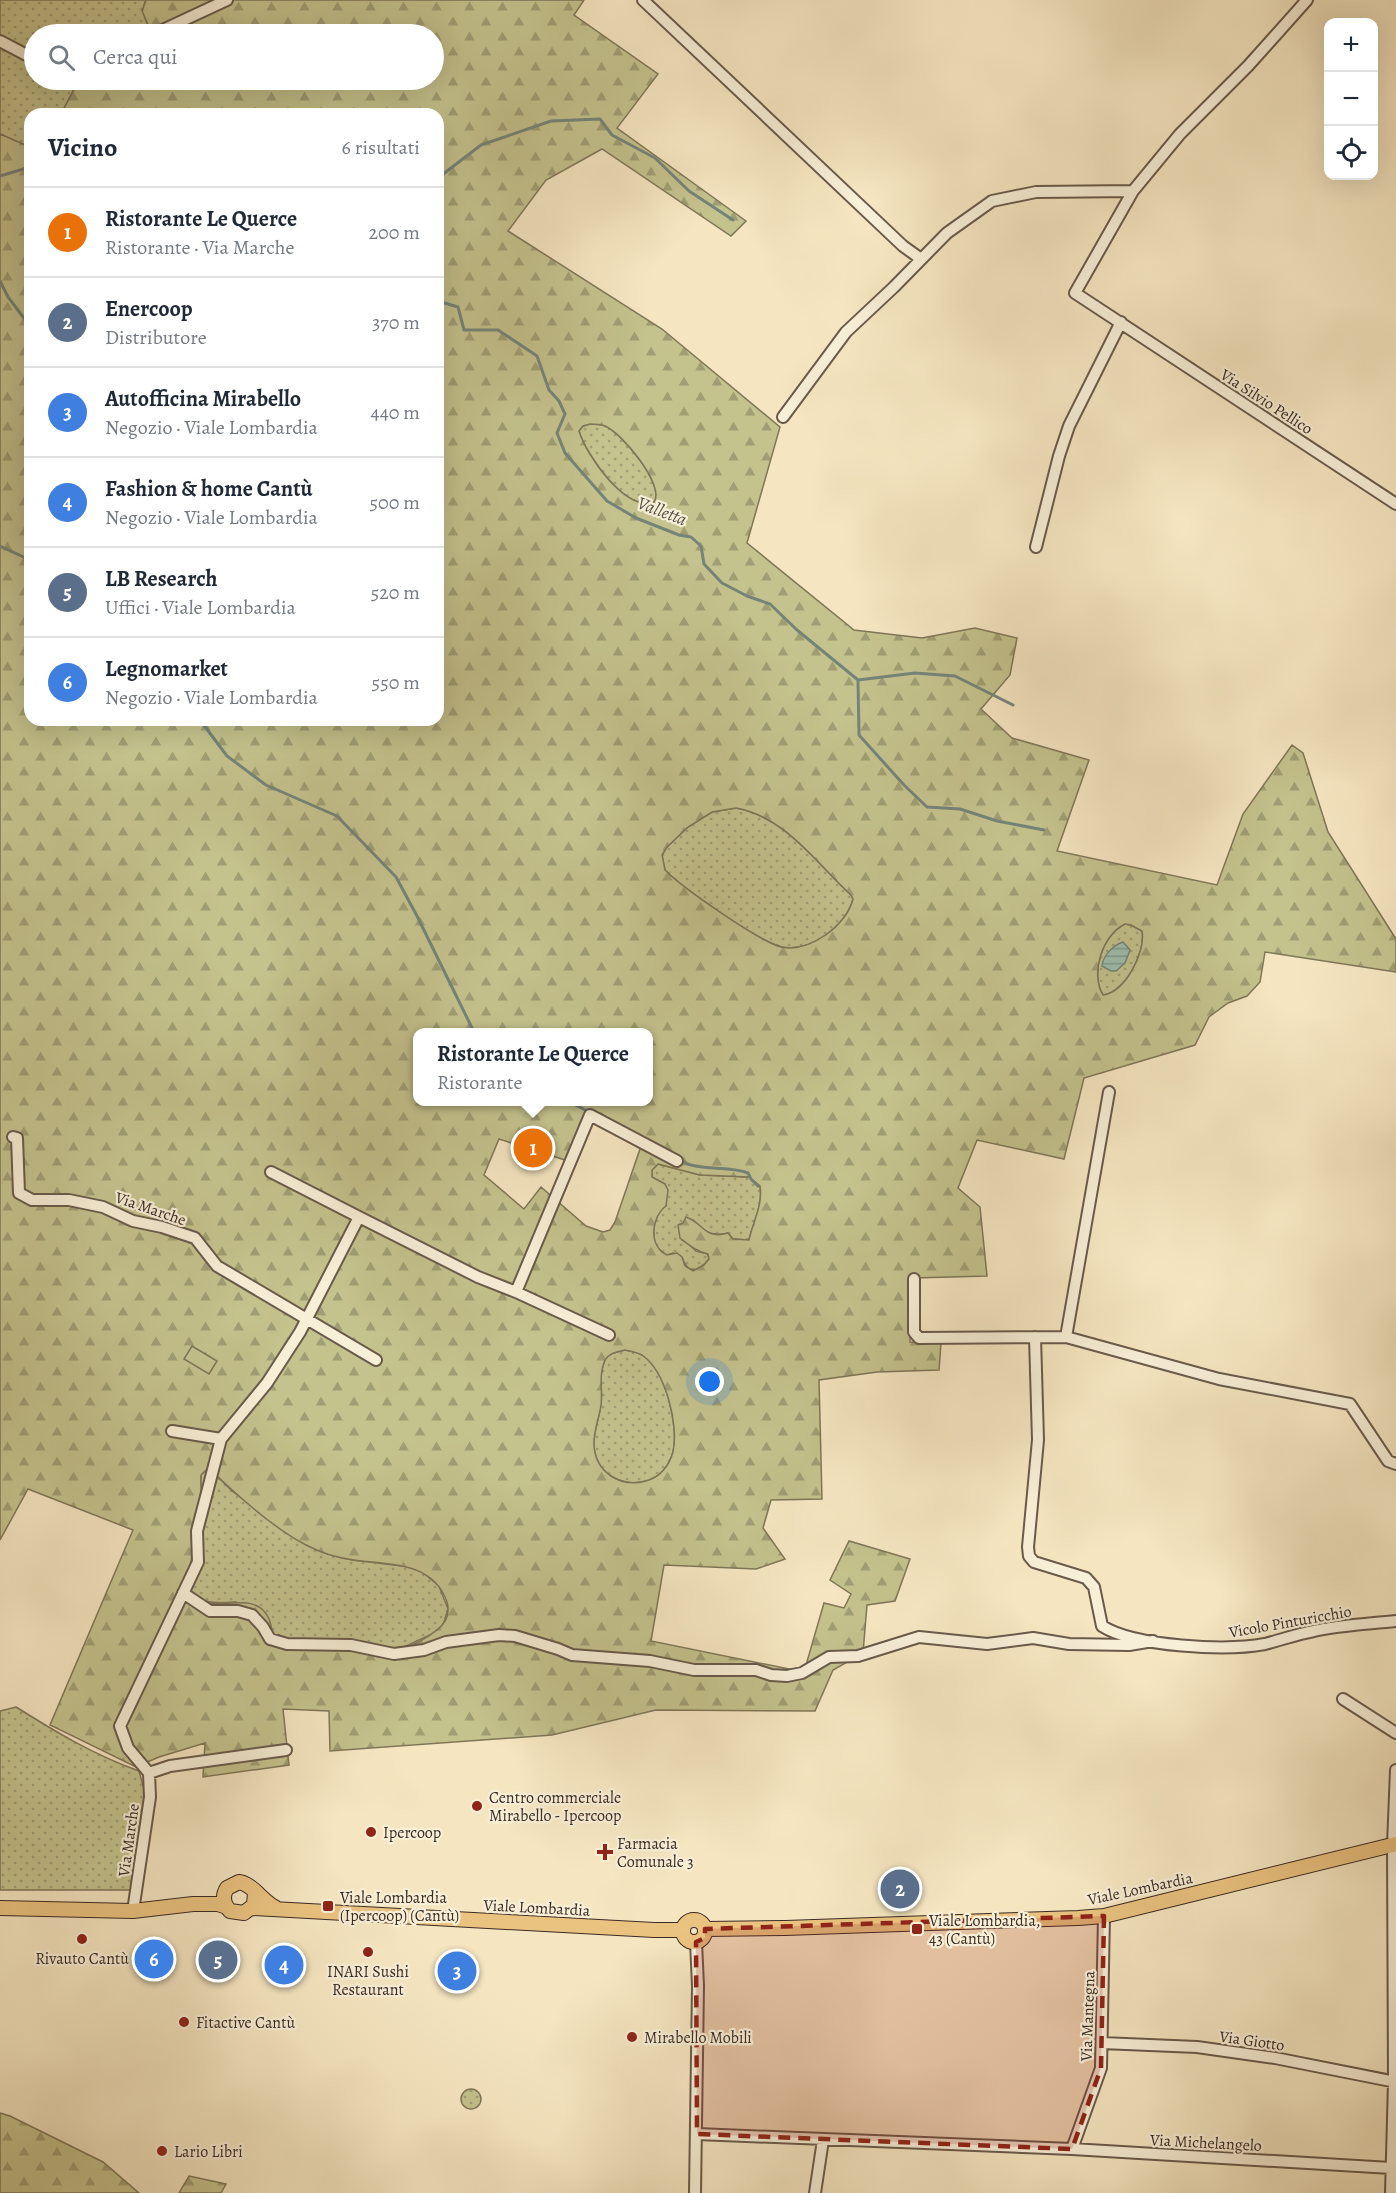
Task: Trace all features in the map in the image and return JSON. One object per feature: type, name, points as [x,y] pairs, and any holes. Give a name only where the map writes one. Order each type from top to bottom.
[{"type":"main road","name":"Viale Lombardia","points":[[705,1929],[808,1928],[1104,1916],[1395,1844]]},
{"type":"main road","points":[[194,1904],[225,1892],[231,1885],[239,1882],[248,1884],[266,1903],[281,1910]]},
{"type":"main road","points":[[225,1892],[227,1907]]},
{"type":"main road","points":[[0,1908],[134,1911],[194,1904],[218,1904],[239,1914],[252,1908],[255,1892]]},
{"type":"main road","name":"Viale Lombardia","points":[[252,1908],[683,1930]]},
{"type":"main road","points":[[695,1920],[702,1923],[705,1929],[702,1938],[696,1942],[687,1939],[683,1930],[688,1921],[695,1920]]},
{"type":"street","points":[[175,24],[227,0]]},
{"type":"street","points":[[643,0],[903,246],[921,259]]},
{"type":"street","points":[[783,417],[815,377],[846,332],[946,233],[992,201],[1036,192],[1133,191],[1180,134],[1248,66],[1307,0]]},
{"type":"street","points":[[0,41],[24,54]]},
{"type":"street","name":"Via Silvio Pellico","points":[[1133,191],[1076,293],[1396,504]]},
{"type":"street","points":[[1036,547],[1069,426],[1121,322]]},
{"type":"street","points":[[1066,1337],[1109,1092]]},
{"type":"street","points":[[516,1292],[590,1116],[677,1161]]},
{"type":"street","name":"Via Marche","points":[[13,1137],[17,1138],[19,1193],[32,1200],[69,1200],[103,1207],[133,1221],[162,1227],[195,1238],[217,1266],[376,1360]]},
{"type":"street","points":[[271,1172],[478,1277],[609,1335]]},
{"type":"street","points":[[286,1750],[170,1766],[148,1773],[128,1748],[120,1725],[198,1562],[197,1531],[221,1438],[267,1383],[300,1332],[359,1217]]},
{"type":"street","points":[[914,1279],[914,1332],[919,1338],[1066,1337],[1219,1379],[1350,1404],[1388,1461],[1396,1464]]},
{"type":"street","points":[[1035,1337],[1038,1440],[1029,1556],[1034,1562],[1086,1578],[1094,1587],[1102,1626],[1113,1633],[1153,1641]]},
{"type":"street","points":[[172,1431],[221,1438]]},
{"type":"street","points":[[183,1593],[210,1611],[238,1611],[252,1615],[270,1639],[287,1644],[351,1645],[394,1654],[424,1650],[446,1642],[499,1635],[514,1636],[558,1648],[572,1656],[650,1660],[694,1670],[756,1670],[771,1675],[802,1673],[829,1657],[858,1656],[919,1637],[987,1644],[1033,1638],[1069,1644],[1129,1645],[1153,1641]]},
{"type":"street","name":"Vicolo Pinturicchio","points":[[1153,1641],[1224,1648],[1264,1644],[1315,1630],[1396,1621]]},
{"type":"street","points":[[1343,1699],[1396,1733]]},
{"type":"street","points":[[1391,2193],[1395,2082],[1396,1770]]},
{"type":"street","name":"Via Marche","points":[[134,1911],[150,1797],[148,1773]]},
{"type":"street","name":"Via Mantegna","points":[[1072,2149],[1101,2068],[1104,1916]]},
{"type":"street","points":[[695,2193],[698,1986],[696,1942]]},
{"type":"street","name":"Via Giotto","points":[[1102,2043],[1197,2048],[1275,2058],[1395,2082]]},
{"type":"street","name":"Via Michelangelo","points":[[696,2134],[1072,2149],[1391,2168]]},
{"type":"street","points":[[815,2193],[823,2140]]},
{"type":"highlighted area","points":[[1104,1916],[1101,2068],[1072,2149],[697,2134],[696,1942],[705,1938],[705,1929]]},
{"type":"green space","points":[[0,0],[146,0],[144,14],[148,24],[24,24],[24,90],[74,90],[64,108],[24,108],[24,145],[0,134]]},
{"type":"green space","points":[[146,0],[584,0],[574,15],[658,74],[617,128],[746,221],[731,236],[602,149],[546,180],[508,231],[662,329],[780,427],[747,543],[854,630],[922,638],[975,628],[1017,638],[1010,675],[981,709],[1012,738],[1089,760],[1057,851],[1217,885],[1243,814],[1292,745],[1303,753],[1328,832],[1396,939],[1396,972],[1265,952],[1260,982],[1247,996],[1228,1003],[1209,1017],[1195,1045],[1084,1078],[1064,1159],[977,1140],[958,1188],[980,1207],[987,1276],[913,1278],[910,1342],[941,1343],[939,1370],[877,1372],[819,1380],[822,1499],[771,1500],[763,1528],[785,1559],[756,1569],[664,1565],[651,1641],[804,1672],[824,1603],[844,1608],[851,1594],[830,1580],[849,1541],[910,1559],[895,1601],[867,1605],[863,1653],[833,1670],[815,1711],[656,1710],[552,1735],[330,1751],[329,1711],[283,1709],[289,1765],[203,1777],[205,1743],[159,1757],[136,1767],[50,1725],[133,1530],[28,1489],[0,1540],[0,134],[24,144],[24,726],[444,726],[444,108],[64,108],[74,90],[444,90],[444,24],[148,24],[142,11]],"holes":[[[590,424],[605,426],[631,448],[654,484],[656,494],[654,502],[643,503],[631,498],[608,479],[583,441],[579,431],[583,426]],[[736,808],[754,813],[785,831],[851,895],[853,899],[843,918],[826,935],[815,941],[804,946],[781,947],[756,935],[721,913],[674,878],[665,870],[662,855],[688,827],[712,812]],[[1125,924],[1142,931],[1141,950],[1126,979],[1111,993],[1103,995],[1098,977],[1100,956],[1117,929]],[[593,1119],[641,1146],[615,1222],[610,1230],[603,1232],[586,1226],[541,1187],[524,1209],[484,1175],[499,1139],[565,1160]],[[658,1164],[700,1175],[749,1177],[760,1186],[761,1193],[749,1240],[733,1239],[728,1233],[720,1235],[709,1233],[686,1217],[683,1223],[678,1225],[680,1238],[708,1254],[709,1259],[693,1271],[685,1266],[682,1257],[677,1253],[667,1255],[661,1251],[654,1238],[654,1231],[657,1217],[666,1206],[668,1190],[665,1184],[652,1177],[652,1170]],[[625,1350],[642,1355],[658,1373],[669,1400],[674,1428],[673,1452],[669,1462],[656,1477],[637,1483],[619,1480],[605,1471],[599,1464],[594,1446],[601,1405],[603,1366],[605,1360],[613,1353]],[[206,1470],[213,1472],[269,1521],[306,1545],[342,1558],[395,1565],[421,1572],[440,1589],[447,1602],[448,1614],[445,1621],[424,1639],[401,1648],[375,1648],[318,1639],[274,1641],[269,1619],[262,1609],[253,1604],[219,1604],[199,1600],[192,1593],[188,1579],[200,1527],[201,1475]]]},
{"type":"green space","points":[[599,424],[612,430],[631,448],[654,484],[656,494],[654,502],[643,503],[631,498],[608,479],[590,453],[579,431],[583,426]]},
{"type":"green space","points":[[736,808],[754,813],[785,831],[851,895],[853,899],[849,909],[826,935],[804,946],[793,948],[771,943],[721,913],[665,870],[662,855],[688,827],[712,812]]},
{"type":"green space","points":[[1125,924],[1142,931],[1141,949],[1126,979],[1119,987],[1103,995],[1098,977],[1100,956],[1110,937]]},
{"type":"green space","points":[[658,1164],[700,1175],[749,1177],[760,1186],[759,1207],[749,1240],[733,1239],[728,1233],[709,1232],[693,1220],[682,1240],[696,1251],[708,1254],[709,1259],[705,1263],[697,1269],[690,1269],[682,1257],[673,1253],[667,1255],[661,1251],[654,1238],[654,1231],[657,1217],[666,1205],[665,1184],[652,1177],[652,1170]]},
{"type":"green space","points":[[192,1346],[217,1361],[209,1374],[184,1359]]},
{"type":"green space","points":[[625,1350],[642,1355],[658,1373],[669,1400],[674,1428],[673,1452],[669,1462],[656,1477],[637,1483],[619,1480],[605,1471],[599,1464],[594,1446],[601,1405],[603,1366],[605,1360],[613,1353]]},
{"type":"green space","points":[[206,1470],[213,1472],[232,1491],[298,1540],[322,1552],[352,1560],[411,1567],[421,1571],[439,1586],[448,1609],[443,1625],[432,1634],[402,1648],[274,1642],[236,1602],[216,1603],[200,1599],[194,1595],[188,1579],[189,1566],[199,1535],[201,1520],[201,1475]]},
{"type":"green space","points":[[16,1707],[91,1750],[139,1771],[145,1793],[131,1890],[0,1890],[0,1711]]},
{"type":"green space","points":[[471,2089],[478,2092],[481,2099],[478,2106],[471,2109],[464,2106],[461,2099],[464,2092]]},
{"type":"green space","points":[[0,2113],[103,2162],[139,2193],[0,2193]]},
{"type":"green space","points":[[189,2176],[226,2184],[221,2193],[179,2193]]},
{"type":"shaded area","points":[[1123,942],[1130,950],[1125,963],[1116,971],[1102,966],[1109,951]]},
{"type":"waterway","points":[[444,173],[481,145],[551,121],[600,119],[612,135],[655,158],[689,191],[733,220]]},
{"type":"waterway","name":"Valletta","points":[[0,176],[24,169]]},
{"type":"waterway","points":[[0,281],[8,297],[24,318]]},
{"type":"waterway","name":"Valletta","points":[[444,303],[458,307],[464,330],[498,330],[537,356],[549,390],[559,401],[565,414],[557,433],[565,453],[607,501],[636,518],[679,535],[691,537],[701,546],[704,564],[722,583],[747,596],[770,604],[797,630],[858,680],[915,673],[955,676],[1013,705]]},
{"type":"waterway","points":[[0,546],[24,557]]},
{"type":"waterway","points":[[858,680],[859,735],[927,807],[960,809],[997,821],[1044,830]]},
{"type":"waterway","points":[[204,726],[227,756],[266,785],[337,816],[396,877],[472,1028]]},
{"type":"waterway","points":[[578,1106],[589,1112]]},
{"type":"waterway","points":[[680,1159],[693,1166],[731,1169],[748,1173],[758,1186]]},
{"type":"place","name":"Ristorante Le Querce","points":[[533,1148]]},
{"type":"place","name":"Centro commerciale Mirabello - Ipercoop","points":[[477,1806]]},
{"type":"place","name":"Ipercoop","points":[[371,1832]]},
{"type":"place","name":"Farmacia Comunale 3","points":[[605,1852]]},
{"type":"place","name":"Enercoop","points":[[900,1889]]},
{"type":"place","name":"Viale Lombardia (Ipercoop) (Cantù)","points":[[328,1906]]},
{"type":"place","name":"Viale Lombardia, 43 (Cantù)","points":[[917,1929]]},
{"type":"place","name":"Rivauto Cantù","points":[[82,1939]]},
{"type":"place","name":"INARI Sushi Restaurant","points":[[368,1952]]},
{"type":"place","name":"Legnomarket","points":[[154,1959]]},
{"type":"place","name":"LB Research","points":[[218,1960]]},
{"type":"place","name":"Fashion & home Cantù","points":[[284,1965]]},
{"type":"place","name":"Autofficina Mirabello","points":[[457,1971]]},
{"type":"place","name":"Fitactive Cantù","points":[[184,2022]]},
{"type":"place","name":"Mirabello Mobili","points":[[632,2037]]},
{"type":"place","name":"Lario Libri","points":[[162,2151]]}]
